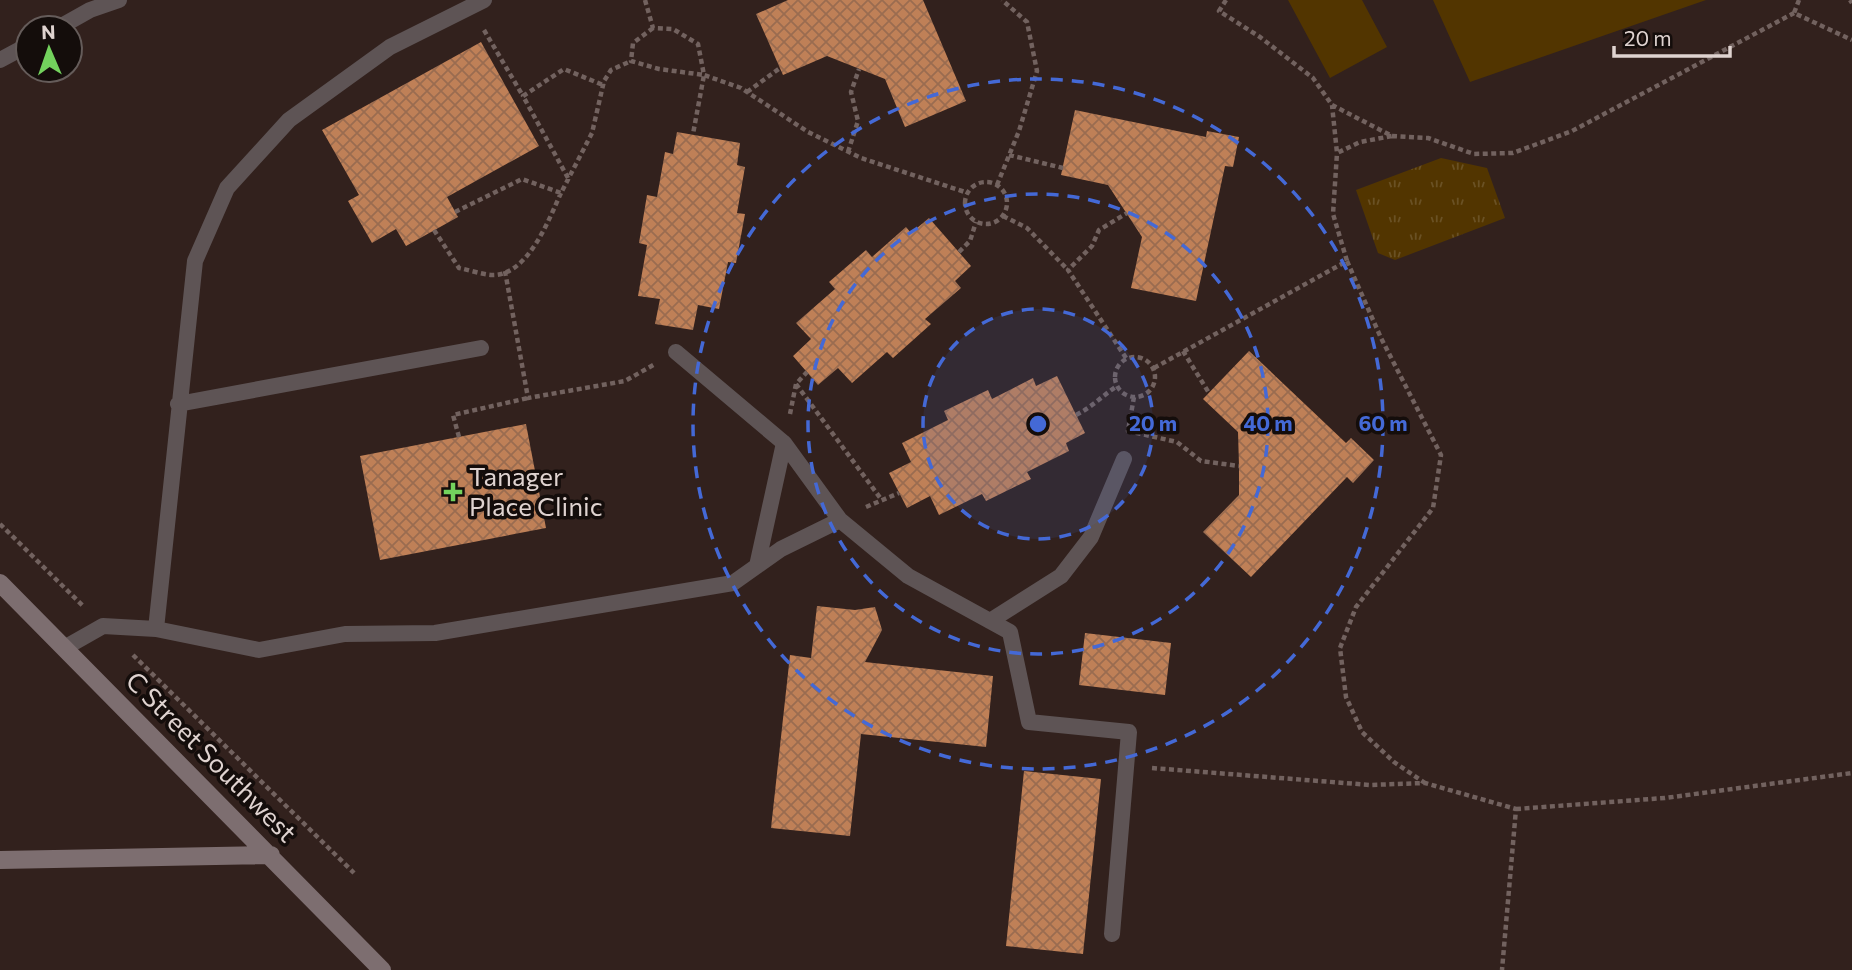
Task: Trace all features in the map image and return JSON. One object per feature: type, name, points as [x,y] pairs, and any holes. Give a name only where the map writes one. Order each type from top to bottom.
[{"type":"main road","name":"C Street Southwest","points":[[0,583],[382,970]]},
{"type":"main road","points":[[0,860],[271,855]]},
{"type":"lane","points":[[87,5],[119,0]]},
{"type":"lane","points":[[156,629],[195,261],[227,188],[289,120],[390,47],[477,3]]},
{"type":"lane","points":[[178,404],[481,348]]},
{"type":"lane","points":[[676,352],[784,443],[840,520],[908,576],[1010,632],[1029,722],[1129,732],[1112,934]]},
{"type":"lane","points":[[757,566],[784,443]]},
{"type":"lane","points":[[990,621],[1061,576],[1091,537],[1124,460]]},
{"type":"lane","points":[[66,647],[103,626],[156,629],[259,650],[345,634],[435,632],[733,583],[781,550],[840,520]]},
{"type":"path","points":[[645,0],[653,28]]},
{"type":"path","points":[[996,185],[1037,71],[1027,22],[1002,0]]},
{"type":"path","points":[[1226,0],[1219,11],[1261,37],[1313,78],[1332,104],[1392,136]]},
{"type":"path","points":[[1337,153],[1360,142],[1392,136],[1428,138],[1474,154],[1513,153],[1572,131],[1794,13],[1799,0]]},
{"type":"path","points":[[477,3],[568,178]]},
{"type":"path","points":[[1794,13],[1852,40]]},
{"type":"path","points":[[631,61],[633,43],[653,28],[673,29],[698,44],[705,75],[693,134]]},
{"type":"path","points":[[434,230],[459,268],[494,275],[505,271],[536,246],[592,133],[603,85],[611,70],[631,61],[659,69],[705,75],[747,92],[808,132],[848,152],[968,193]]},
{"type":"path","points":[[747,92],[780,68]]},
{"type":"path","points":[[523,96],[564,69],[603,85]]},
{"type":"path","points":[[848,152],[858,121],[851,92],[859,69]]},
{"type":"path","points":[[1332,104],[1337,153],[1333,214],[1346,261],[1381,338],[1441,456],[1433,508],[1356,607],[1339,648],[1346,697],[1362,732],[1394,762],[1425,783]]},
{"type":"path","points":[[1009,155],[1063,168]]},
{"type":"path","points":[[455,212],[522,179],[561,193]]},
{"type":"path","points":[[977,184],[996,185],[1002,190],[1008,203],[1003,216],[991,224],[976,222],[967,212],[968,193],[977,184]]},
{"type":"path","points":[[1068,270],[1092,246],[1099,230],[1127,213]]},
{"type":"path","points":[[1003,216],[1027,228],[1068,270],[1126,358]]},
{"type":"path","points":[[959,252],[970,240],[976,222]]},
{"type":"path","points":[[1154,368],[1346,261]]},
{"type":"path","points":[[505,271],[528,398]]},
{"type":"path","points":[[1183,351],[1209,393]]},
{"type":"path","points":[[458,437],[453,415],[528,398],[625,381],[676,352]]},
{"type":"path","points":[[1126,358],[1145,358],[1154,368],[1156,382],[1147,393],[1134,397],[1121,392],[1117,386],[1117,367],[1126,358]]},
{"type":"path","points":[[784,443],[796,384],[807,372]]},
{"type":"path","points":[[796,384],[881,499]]},
{"type":"path","points":[[1076,415],[1093,407],[1099,398],[1117,386]]},
{"type":"path","points":[[1134,397],[1128,430],[1177,442],[1201,461],[1239,466]]},
{"type":"path","points":[[0,524],[354,873]]},
{"type":"path","points":[[1126,766],[1370,785],[1425,783],[1516,809],[1665,798],[1852,773]]},
{"type":"path","points":[[1502,970],[1516,809]]},
{"type":"green space","points":[[1288,0],[1362,0],[1387,47],[1330,78]]},
{"type":"green space","points":[[1433,0],[1706,0],[1470,82]]},
{"type":"green space","points":[[1441,158],[1487,168],[1505,218],[1395,260],[1378,253],[1356,190]]},
{"type":"building","points":[[788,0],[923,0],[966,101],[905,127],[885,79],[827,56],[783,75],[756,14]]},
{"type":"building","points":[[481,42],[539,146],[447,197],[458,217],[406,246],[396,229],[372,243],[348,201],[359,195],[322,130]]},
{"type":"building","points":[[1075,110],[1206,137],[1207,131],[1239,137],[1233,167],[1225,166],[1196,301],[1131,288],[1142,237],[1108,185],[1061,175]]},
{"type":"building","points":[[677,132],[740,143],[737,165],[745,167],[737,213],[745,214],[736,263],[728,262],[719,309],[698,305],[693,330],[655,324],[660,299],[638,296],[647,245],[639,243],[647,195],[657,197],[665,152],[673,154]]},
{"type":"building","points":[[929,218],[971,266],[955,281],[961,288],[925,319],[931,324],[893,358],[887,352],[852,383],[838,368],[818,385],[793,356],[811,339],[796,323],[835,289],[829,282],[866,250],[872,257],[906,227],[911,233]]},
{"type":"building","points":[[1249,351],[1346,443],[1351,438],[1374,460],[1353,483],[1347,477],[1251,577],[1203,532],[1239,495],[1239,466],[1238,432],[1203,399]]},
{"type":"building","points":[[1057,376],[1085,433],[1066,443],[1069,451],[1027,472],[1031,479],[986,501],[982,494],[939,515],[930,496],[907,508],[889,473],[911,462],[902,443],[948,420],[944,411],[988,390],[992,399],[1033,378],[1036,386]]},
{"type":"building","name":"Tanager Place Clinic","points":[[526,424],[546,528],[380,560],[360,456]]},
{"type":"building","points":[[817,606],[855,610],[875,607],[882,630],[865,662],[993,676],[986,747],[861,734],[850,836],[771,828],[790,655],[811,658]]},
{"type":"building","points":[[1085,633],[1171,643],[1165,695],[1079,685]]},
{"type":"building","points":[[1024,771],[1101,779],[1083,954],[1006,946]]},
{"type":"place","name":"Tanager Place Clinic","points":[[453,492]]}]
